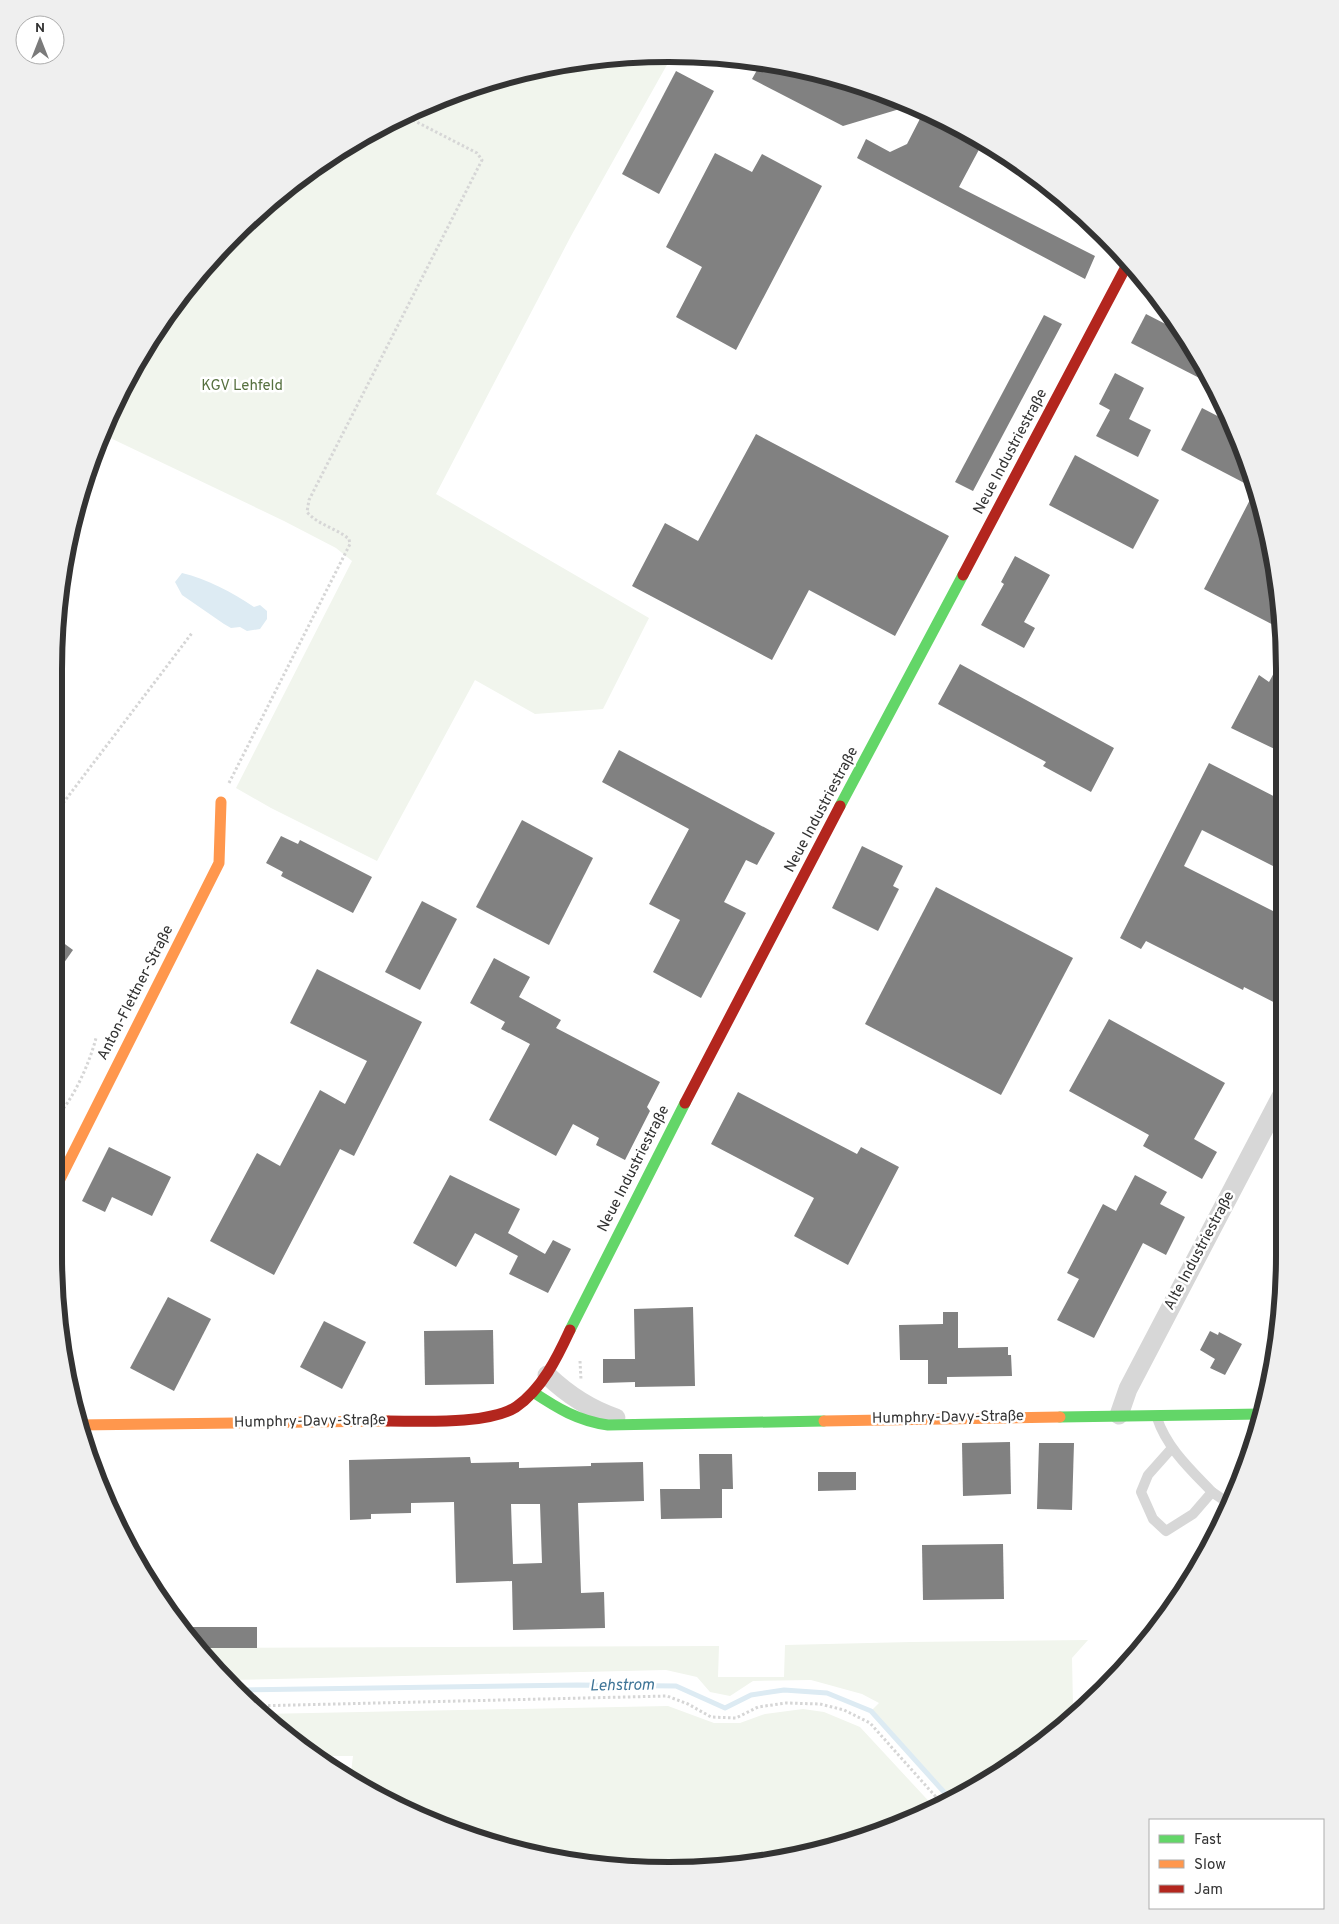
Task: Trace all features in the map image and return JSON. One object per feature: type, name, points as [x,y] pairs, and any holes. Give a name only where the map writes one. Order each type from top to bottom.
[{"type":"street","name":"Neue Industriestraße","points":[[547,1375],[722,1030],[1125,268]]},
{"type":"street","name":"Anton-Flettner-Straße","points":[[62,1175],[219,863],[221,802]]},
{"type":"street","name":"Alte Industriestraße","points":[[1119,1415],[1128,1389],[1276,1088]]},
{"type":"street","name":"Humphry-Davy-Straße","points":[[87,1425],[461,1420],[499,1414],[515,1407],[533,1392],[547,1375],[563,1390],[594,1410],[634,1424]]},
{"type":"street","name":"Humphry-Davy-Straße","points":[[533,1392],[566,1414],[603,1425],[620,1426],[634,1424],[1255,1414]]},
{"type":"lane","points":[[1156,1415],[1162,1434],[1172,1448],[1212,1492],[1224,1501]]},
{"type":"lane","points":[[1172,1448],[1148,1476],[1141,1492],[1153,1519],[1166,1531],[1193,1514],[1212,1492]]},
{"type":"path","points":[[228,786],[350,544],[349,539],[312,518],[306,512],[309,500],[482,160],[477,153],[413,120]]},
{"type":"path","points":[[62,805],[192,633]]},
{"type":"path","points":[[62,1112],[92,1056],[96,1038]]},
{"type":"path","points":[[580,1356],[581,1389]]},
{"type":"path","points":[[263,1706],[668,1696],[711,1717],[736,1718],[758,1707],[786,1703],[820,1704],[844,1710],[870,1723],[938,1799]]},
{"type":"green space","name":"KGV Lehfeld","points":[[668,62],[571,236],[436,494],[649,618],[603,709],[535,714],[475,680],[377,861],[271,808],[236,788],[352,561],[336,548],[109,437],[125,401],[165,332],[213,269],[269,213],[300,188],[332,165],[401,125],[474,95],[512,83],[590,68]]},
{"type":"green space","points":[[1088,1640],[1072,1658],[1074,1707],[1007,1759],[946,1795],[871,1711],[879,1703],[862,1694],[811,1680],[753,1681],[730,1696],[710,1692],[697,1677],[666,1670],[236,1680],[207,1648],[719,1646],[718,1677],[784,1677],[785,1645]]},
{"type":"green space","points":[[668,1706],[714,1723],[740,1723],[765,1714],[803,1709],[824,1712],[860,1727],[930,1803],[865,1829],[827,1841],[788,1850],[749,1856],[670,1862],[590,1856],[512,1841],[437,1815],[401,1799],[351,1771],[353,1756],[328,1756],[272,1714]]},
{"type":"shaded area","points":[[182,573],[219,587],[254,607],[260,605],[267,611],[267,619],[260,629],[247,631],[240,627],[231,628],[182,595],[175,582]]},
{"type":"building","points":[[757,69],[788,74],[827,83],[901,109],[843,126],[752,79]]},
{"type":"building","points":[[676,71],[714,91],[659,194],[622,174]]},
{"type":"building","points":[[921,117],[980,148],[959,187],[1095,256],[1085,279],[857,158],[866,139],[890,152],[907,144]]},
{"type":"building","points":[[715,153],[752,172],[762,154],[822,186],[736,350],[676,317],[702,267],[666,247]]},
{"type":"building","points":[[1146,314],[1170,326],[1202,380],[1131,343]]},
{"type":"building","points":[[1044,315],[1062,324],[973,491],[955,482]]},
{"type":"building","points":[[1115,373],[1144,388],[1129,419],[1151,430],[1138,457],[1096,436],[1110,410],[1099,404]]},
{"type":"building","points":[[1202,408],[1222,418],[1247,485],[1181,450]]},
{"type":"building","points":[[756,434],[949,536],[895,636],[809,590],[772,660],[632,586],[665,523],[698,541]]},
{"type":"building","points":[[1075,455],[1159,500],[1133,549],[1049,505]]},
{"type":"building","points":[[1251,497],[1265,551],[1275,626],[1204,589]]},
{"type":"building","points":[[1015,556],[1050,575],[1024,622],[1035,628],[1024,648],[981,625],[1004,584],[1001,582]]},
{"type":"building","points":[[960,664],[1114,748],[1091,792],[1043,766],[1046,762],[938,704]]},
{"type":"building","points":[[1276,669],[1276,750],[1231,728],[1259,675],[1269,682]]},
{"type":"building","points":[[619,750],[775,833],[757,865],[746,860],[724,902],[746,913],[701,998],[653,972],[680,920],[649,904],[689,829],[602,782]]},
{"type":"building","points":[[1209,763],[1276,797],[1276,867],[1202,830],[1184,866],[1276,912],[1276,1003],[1244,987],[1243,990],[1146,941],[1141,949],[1120,938]]},
{"type":"building","points":[[522,820],[593,858],[549,945],[476,907]]},
{"type":"building","points":[[281,836],[298,844],[300,840],[372,877],[353,913],[281,876],[283,872],[266,863]]},
{"type":"building","points":[[862,846],[903,866],[893,886],[899,889],[878,931],[832,908]]},
{"type":"building","points":[[936,887],[1073,958],[1001,1095],[865,1024]]},
{"type":"building","points":[[422,901],[457,919],[420,990],[385,972]]},
{"type":"building","points":[[62,942],[73,950],[62,966]]},
{"type":"building","points":[[494,958],[530,977],[519,997],[561,1020],[556,1028],[660,1082],[647,1107],[650,1111],[625,1160],[596,1145],[599,1138],[573,1124],[556,1156],[489,1120],[530,1044],[501,1029],[505,1022],[470,1003]]},
{"type":"building","points":[[317,969],[422,1022],[354,1156],[340,1149],[274,1275],[210,1241],[257,1153],[280,1166],[320,1090],[345,1104],[367,1061],[290,1023]]},
{"type":"building","points":[[1109,1019],[1225,1083],[1194,1139],[1217,1152],[1202,1179],[1143,1146],[1149,1135],[1069,1091]]},
{"type":"building","points":[[738,1092],[857,1154],[861,1147],[899,1167],[848,1265],[794,1236],[814,1198],[711,1144]]},
{"type":"building","points":[[109,1147],[171,1177],[152,1216],[112,1197],[105,1212],[82,1201]]},
{"type":"building","points":[[450,1175],[520,1209],[508,1233],[545,1254],[553,1240],[571,1249],[548,1293],[509,1274],[518,1256],[475,1233],[456,1267],[413,1243]]},
{"type":"building","points":[[1135,1175],[1167,1192],[1160,1204],[1185,1217],[1166,1255],[1143,1243],[1094,1338],[1057,1320],[1079,1279],[1067,1273],[1103,1204],[1116,1211]]},
{"type":"building","points":[[168,1297],[211,1319],[174,1391],[130,1368]]},
{"type":"building","points":[[693,1307],[695,1386],[635,1387],[635,1382],[603,1383],[603,1359],[635,1359],[634,1309]]},
{"type":"building","points":[[943,1312],[958,1312],[958,1348],[1008,1347],[1008,1355],[1011,1355],[1012,1376],[947,1377],[947,1384],[928,1384],[928,1360],[900,1360],[899,1325],[943,1324]]},
{"type":"building","points":[[324,1321],[366,1342],[342,1389],[300,1367]]},
{"type":"building","points":[[493,1330],[494,1384],[425,1385],[424,1331]]},
{"type":"building","points":[[1210,1331],[1218,1335],[1219,1332],[1242,1344],[1225,1375],[1210,1368],[1215,1359],[1200,1350]]},
{"type":"building","points":[[1010,1442],[1011,1494],[963,1496],[962,1443]]},
{"type":"building","points":[[1039,1443],[1074,1443],[1072,1510],[1037,1509]]},
{"type":"building","points":[[699,1454],[732,1454],[733,1489],[722,1489],[722,1518],[661,1519],[660,1489],[700,1489]]},
{"type":"building","points":[[470,1457],[471,1463],[519,1462],[519,1468],[591,1466],[591,1463],[643,1462],[644,1501],[578,1503],[581,1593],[604,1592],[605,1628],[513,1630],[512,1581],[456,1583],[454,1502],[411,1503],[411,1513],[371,1514],[371,1519],[350,1520],[349,1460]],"holes":[[[511,1504],[540,1504],[542,1563],[513,1564]]]},
{"type":"building","points":[[818,1472],[856,1472],[856,1490],[818,1491]]},
{"type":"building","points":[[1003,1544],[1004,1599],[923,1600],[922,1545]]},
{"type":"building","points":[[190,1627],[257,1627],[257,1648],[207,1648]]},
{"type":"waterway","name":"Lehstrom","points":[[246,1690],[577,1685],[676,1686],[725,1708],[751,1695],[784,1690],[827,1693],[871,1711],[946,1795]]},
{"type":"traffic: fast","points":[[840,806],[963,575]]},
{"type":"traffic: fast","points":[[570,1330],[685,1103]]},
{"type":"traffic: fast","points":[[533,1392],[568,1413],[608,1425],[824,1421]]},
{"type":"traffic: fast","points":[[1060,1417],[1255,1414]]},
{"type":"traffic: slow","points":[[62,1175],[219,863],[221,802]]},
{"type":"traffic: slow","points":[[824,1421],[1060,1417]]},
{"type":"traffic: slow","points":[[87,1425],[388,1421]]},
{"type":"traffic: jam","points":[[963,575],[1125,268]]},
{"type":"traffic: jam","points":[[685,1103],[840,806]]},
{"type":"traffic: jam","points":[[388,1421],[454,1421],[489,1417],[504,1413],[516,1407],[534,1391],[554,1362],[570,1330]]}]
